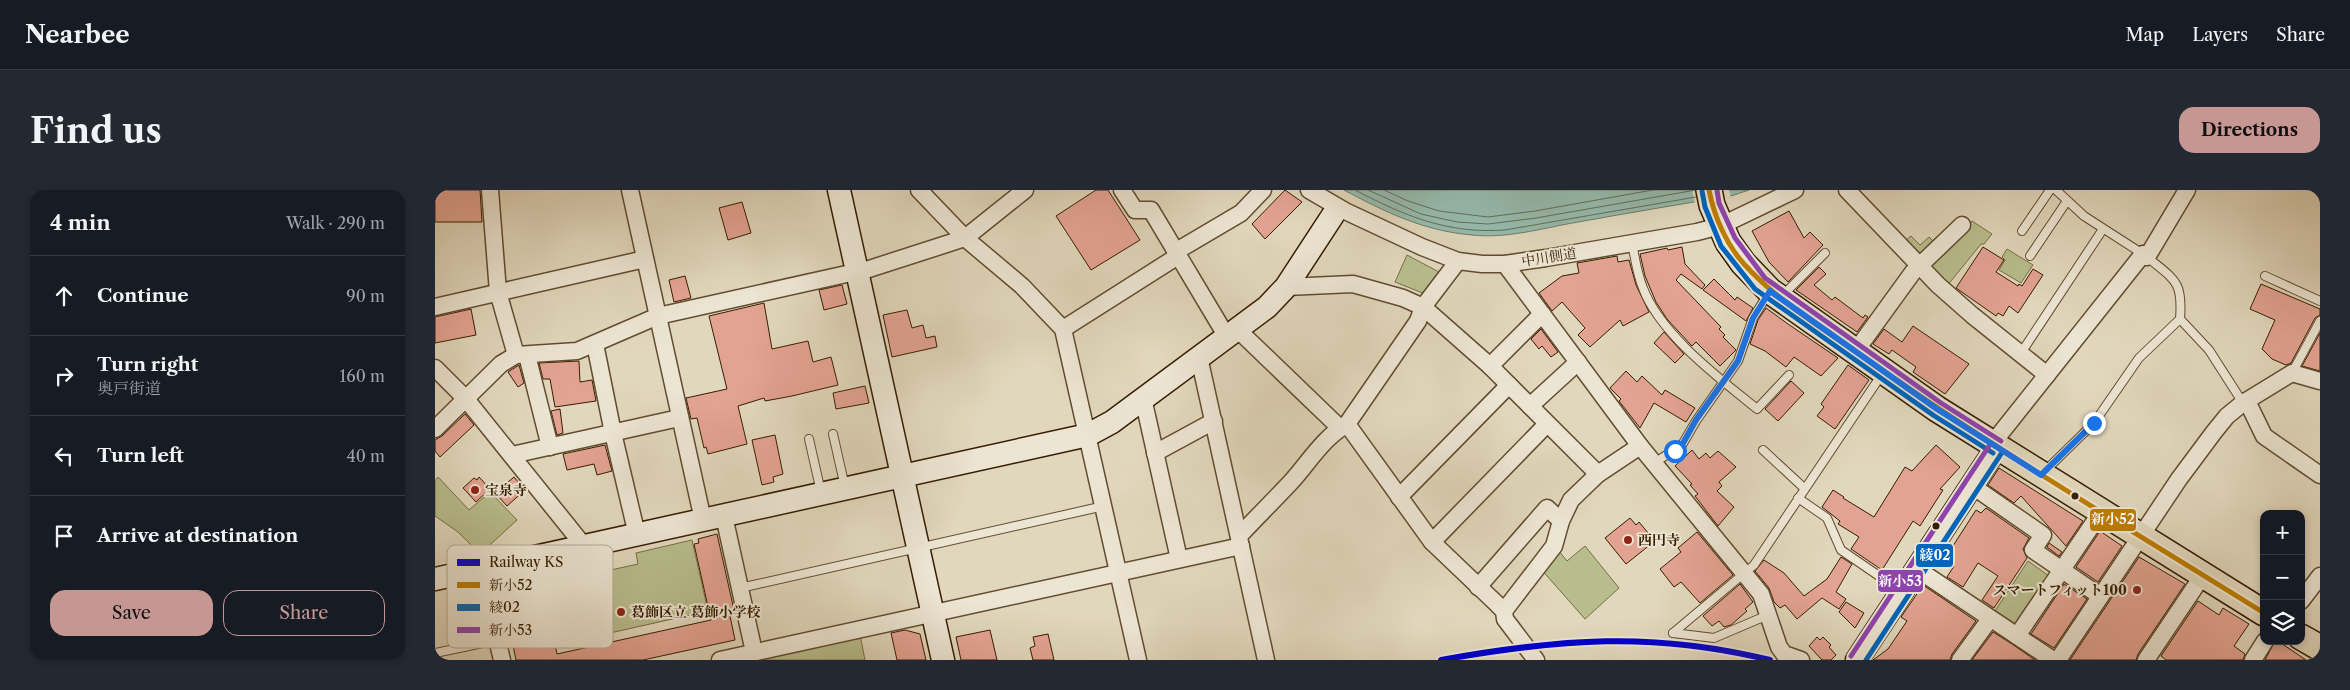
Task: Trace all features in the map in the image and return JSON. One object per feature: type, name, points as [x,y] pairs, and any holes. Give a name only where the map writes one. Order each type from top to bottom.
[{"type":"main road","points":[[1714,207],[1728,242],[1743,263],[1775,295],[1937,409],[2260,611]]},
{"type":"street","points":[[490,190],[499,292],[522,355],[550,447]]},
{"type":"street","points":[[630,190],[703,520]]},
{"type":"street","points":[[839,190],[943,660]]},
{"type":"street","points":[[919,190],[965,238],[1022,286],[1063,329],[1138,660]]},
{"type":"street","points":[[1122,190],[1135,210],[1151,210],[1177,254],[1232,333],[1344,426],[1432,542],[1504,611],[1505,619],[1536,660]]},
{"type":"street","points":[[1063,329],[1241,213],[1263,190]]},
{"type":"street","name":"中川側道","points":[[1309,190],[1336,209],[1458,261],[1505,264],[1697,232],[1714,207],[1795,190]]},
{"type":"street","points":[[1847,190],[1920,264],[1938,285],[1971,315],[2047,375]]},
{"type":"street","points":[[1857,660],[1903,592],[1994,445],[2047,375],[2145,255],[2187,190]]},
{"type":"street","points":[[435,429],[501,364],[522,355],[577,351],[658,316],[858,273],[965,238],[1016,192]]},
{"type":"street","points":[[589,545],[1088,435],[1106,426],[1267,307],[1286,287],[1336,209]]},
{"type":"street","points":[[1855,352],[1920,264],[1962,225]]},
{"type":"street","points":[[435,307],[645,259]]},
{"type":"street","points":[[729,659],[1119,573],[1179,559],[1241,541],[1307,459],[1344,426],[1418,320],[1423,307],[1458,261]]},
{"type":"street","points":[[1505,264],[1654,463],[1761,594],[1779,647],[1784,654],[1801,660]]},
{"type":"street","points":[[1286,287],[1353,284],[1403,298],[1423,307],[1490,366],[1598,474]]},
{"type":"street","points":[[1490,366],[1542,314]]},
{"type":"street","points":[[595,344],[613,433],[637,535]]},
{"type":"street","points":[[1199,357],[1266,660]]},
{"type":"street","points":[[1530,406],[1578,362]]},
{"type":"street","points":[[435,368],[466,399],[583,545]]},
{"type":"street","points":[[2058,660],[2179,479],[2227,416],[2245,402],[2292,373],[2320,381]]},
{"type":"street","points":[[1399,497],[1509,385]]},
{"type":"street","points":[[1143,398],[1179,559]]},
{"type":"street","points":[[2245,402],[2264,436],[2320,475]]},
{"type":"street","points":[[512,455],[679,418]]},
{"type":"street","points":[[1155,453],[1214,421]]},
{"type":"street","points":[[1432,542],[1547,424]]},
{"type":"street","points":[[1504,611],[1554,546],[1561,521],[1571,500],[1598,474],[1641,446]]},
{"type":"street","points":[[1971,485],[2043,535],[2033,550],[2100,596]]},
{"type":"street","points":[[1478,587],[1547,508],[1561,521]]},
{"type":"street","points":[[2017,636],[2101,512]]},
{"type":"street","points":[[724,516],[754,652]]},
{"type":"street","points":[[1917,569],[2053,660]]},
{"type":"street","points":[[2151,658],[2203,575]]},
{"type":"street","points":[[2302,600],[2320,576]]},
{"type":"street","points":[[1960,660],[1990,619]]},
{"type":"street","points":[[2253,660],[2262,645]]},
{"type":"lane","points":[[2022,232],[2056,190],[2084,216],[2145,255],[2178,285],[2182,298],[2180,319],[2139,358],[2094,423],[2041,475]]},
{"type":"lane","points":[[2030,256],[2067,201]]},
{"type":"lane","points":[[2021,353],[2103,229]]},
{"type":"lane","points":[[1632,243],[1643,289],[1664,326],[1723,381],[1757,409],[1789,375]]},
{"type":"lane","points":[[1654,463],[1682,445],[1738,361],[1753,318],[1775,295],[1825,253]]},
{"type":"lane","points":[[2265,276],[2320,301]]},
{"type":"lane","points":[[2180,319],[2209,350],[2245,402]]},
{"type":"lane","points":[[2292,373],[2320,321]]},
{"type":"lane","points":[[1768,615],[1714,638],[1673,633],[1745,575],[1754,565],[1883,372]]},
{"type":"lane","points":[[833,434],[845,489]]},
{"type":"lane","points":[[809,439],[822,494]]},
{"type":"lane","points":[[1763,450],[1804,488]]},
{"type":"lane","points":[[1798,498],[1827,518],[1841,550],[1903,592]]},
{"type":"lane","points":[[740,588],[1104,506]]},
{"type":"lane","points":[[435,653],[459,648]]},
{"type":"green space","points":[[1972,221],[1992,234],[1984,244],[1981,244],[1947,286],[1929,267],[1929,263]]},
{"type":"green space","points":[[1911,236],[1920,245],[1929,237],[1934,242],[1921,254],[1917,254],[1905,241]]},
{"type":"green space","points":[[2007,249],[2033,265],[2021,283],[1999,270],[2005,260],[2002,257]]},
{"type":"green space","points":[[1407,255],[1439,272],[1425,294],[1395,282]]},
{"type":"green space","points":[[438,477],[469,510],[490,492],[517,520],[490,545],[471,545],[458,532],[435,516],[435,481]]},
{"type":"green space","points":[[692,540],[708,611],[613,632],[613,569],[638,564],[636,553]]},
{"type":"green space","points":[[1585,546],[1619,588],[1585,619],[1540,568],[1558,550],[1567,561]]},
{"type":"green space","points":[[2028,561],[2049,576],[2015,625],[1995,611]]},
{"type":"green space","points":[[860,635],[865,660],[751,660]]},
{"type":"water","points":[[1344,190],[1749,190],[1731,196],[1525,232],[1485,236],[1454,233],[1421,225],[1390,213]]},
{"type":"pier","points":[[1692,190],[1729,190],[1731,198],[1695,204]]},
{"type":"building","points":[[435,190],[480,190],[482,222],[435,222]]},
{"type":"building","points":[[1096,190],[1108,190],[1140,240],[1091,270],[1056,216]]},
{"type":"building","points":[[1285,190],[1302,202],[1265,239],[1252,224]]},
{"type":"building","points":[[742,202],[751,233],[728,240],[719,208]]},
{"type":"building","points":[[1789,211],[1804,238],[1810,232],[1823,245],[1788,282],[1769,262],[1752,231]]},
{"type":"building","points":[[1682,247],[1685,264],[1705,285],[1702,289],[1681,274],[1676,280],[1721,327],[1719,329],[1725,335],[1723,337],[1736,350],[1720,366],[1696,342],[1692,346],[1667,319],[1656,302],[1645,276],[1640,254]]},
{"type":"building","points":[[1983,247],[2004,260],[1996,272],[2018,286],[2019,284],[2022,286],[2033,269],[2043,275],[2018,313],[2009,306],[2003,316],[1998,313],[1996,316],[1956,288]]},
{"type":"building","points":[[1617,256],[1618,262],[1629,260],[1636,285],[1649,312],[1623,326],[1620,320],[1590,347],[1578,335],[1585,328],[1562,302],[1552,311],[1539,293],[1562,276],[1579,273],[1577,263]]},
{"type":"building","points":[[1819,267],[1826,274],[1814,285],[1832,300],[1835,297],[1863,318],[1865,315],[1868,317],[1857,332],[1796,290]]},
{"type":"building","points":[[685,276],[691,298],[674,302],[669,280]]},
{"type":"building","points":[[1714,279],[1735,300],[1737,297],[1753,308],[1746,321],[1703,290]]},
{"type":"building","points":[[2261,284],[2320,309],[2320,315],[2315,318],[2291,363],[2286,365],[2272,359],[2262,349],[2275,320],[2250,309]]},
{"type":"building","points":[[842,285],[847,304],[824,310],[819,290]]},
{"type":"building","points":[[764,303],[772,349],[808,341],[813,362],[831,357],[838,385],[765,401],[764,398],[738,406],[747,444],[708,454],[706,447],[704,448],[697,418],[691,419],[686,398],[727,389],[709,316]]},
{"type":"building","points":[[1766,308],[1838,358],[1821,376],[1794,357],[1786,367],[1765,351],[1750,344],[1758,320]]},
{"type":"building","points":[[471,309],[476,335],[435,343],[435,317]]},
{"type":"building","points":[[907,310],[912,328],[923,325],[926,338],[935,336],[937,347],[892,357],[883,315]]},
{"type":"building","points":[[1913,326],[1969,364],[1945,394],[1913,372],[1916,367],[1892,350],[1889,354],[1873,344],[1884,329],[1902,342]]},
{"type":"building","points":[[1541,329],[1558,352],[1551,357],[1542,346],[1539,349],[1531,339]]},
{"type":"building","points":[[1664,332],[1684,354],[1675,363],[1654,343]]},
{"type":"building","points":[[2320,333],[2320,371],[2302,366]]},
{"type":"building","points":[[579,361],[580,382],[592,380],[596,401],[555,407],[550,379],[543,379],[539,363]]},
{"type":"building","points":[[519,365],[524,383],[518,387],[508,372]]},
{"type":"building","points":[[1848,365],[1869,380],[1835,429],[1817,416],[1824,407],[1821,404]]},
{"type":"building","points":[[1626,371],[1637,382],[1642,376],[1662,395],[1665,390],[1695,408],[1686,422],[1654,403],[1640,428],[1619,401],[1621,399],[1610,388]]},
{"type":"building","points":[[1791,381],[1804,393],[1778,421],[1765,409]]},
{"type":"building","points":[[865,386],[869,403],[836,409],[833,393]]},
{"type":"building","points":[[560,409],[563,433],[557,435],[551,411]]},
{"type":"building","points":[[465,414],[474,425],[440,457],[435,451],[435,440],[442,436]]},
{"type":"building","points":[[775,435],[783,474],[773,477],[774,482],[762,485],[752,440]]},
{"type":"building","points":[[605,445],[612,471],[597,475],[594,464],[567,470],[563,454]]},
{"type":"building","points":[[1936,445],[1960,467],[1940,489],[1943,490],[1920,526],[1913,521],[1882,570],[1851,549],[1859,537],[1838,524],[1840,521],[1822,507],[1833,490],[1874,517],[1905,467],[1912,471]]},
{"type":"building","points":[[1692,450],[1699,459],[1706,453],[1710,458],[1718,451],[1736,467],[1719,482],[1722,486],[1717,491],[1734,507],[1718,526],[1695,496],[1698,494],[1690,485],[1692,484],[1675,466]]},
{"type":"building","points":[[1999,468],[2083,521],[2066,546],[2021,496],[2014,503],[1988,485]]},
{"type":"building","points":[[479,477],[490,489],[476,502],[463,488],[474,478],[477,480]]},
{"type":"building","points":[[514,477],[525,490],[507,506],[495,493]]},
{"type":"building","points":[[1986,508],[2029,538],[2023,549],[2027,558],[1994,608],[1982,600],[1998,576],[1978,563],[1963,587],[1947,577],[1954,566],[1944,560],[1976,510],[1981,513]]},
{"type":"building","points":[[1630,518],[1636,525],[1639,522],[1649,534],[1645,537],[1651,544],[1626,564],[1605,538]]},
{"type":"building","points":[[2100,531],[2122,546],[2098,582],[2076,567]]},
{"type":"building","points":[[1697,532],[1733,575],[1700,603],[1681,582],[1674,587],[1660,569],[1681,552],[1678,548]]},
{"type":"building","points":[[717,534],[734,610],[729,611],[735,640],[643,660],[516,660],[514,648],[556,648],[557,654],[584,648],[613,648],[613,642],[711,620],[694,544],[699,543],[698,539]]},
{"type":"building","points":[[2049,543],[2062,552],[2059,556],[2047,547]]},
{"type":"building","points":[[1841,557],[1852,564],[1836,592],[1846,599],[1839,609],[1822,598],[1797,619],[1785,605],[1780,608],[1774,602],[1769,588],[1755,571],[1764,560],[1784,573],[1804,596],[1827,579]]},
{"type":"building","points":[[2139,557],[2185,584],[2138,654],[2136,660],[2070,660]]},
{"type":"building","points":[[1740,584],[1753,602],[1745,609],[1747,611],[1731,625],[1724,627],[1719,621],[1712,626],[1703,616]]},
{"type":"building","points":[[2064,584],[2087,599],[2054,648],[2031,634]]},
{"type":"building","points":[[1923,585],[1976,621],[1952,654],[1950,660],[1873,660],[1888,649],[1907,621],[1901,617]]},
{"type":"building","points":[[2198,601],[2219,615],[2223,608],[2249,624],[2234,646],[2245,654],[2243,660],[2166,660],[2161,656]]},
{"type":"building","points":[[1846,602],[1864,613],[1855,628],[1839,612]]},
{"type":"building","points":[[905,630],[920,634],[926,660],[897,660],[891,633]]},
{"type":"building","points":[[990,630],[997,660],[961,660],[956,637]]},
{"type":"building","points":[[1993,632],[2012,644],[2035,660],[1972,660]]},
{"type":"building","points":[[1048,634],[1054,660],[1033,660],[1030,648],[1035,646],[1033,637]]},
{"type":"building","points":[[1817,637],[1820,640],[1823,637],[1831,645],[1829,647],[1836,655],[1831,660],[1822,660],[1809,646]]},
{"type":"building","points":[[2273,645],[2284,645],[2306,660],[2265,660]]},
{"type":"rail line","name":"KS","points":[[1441,660],[1525,647],[1605,641],[1686,645],[1770,660]]},
{"type":"transit line","name":"新小52","points":[[1709,190],[1714,210],[1732,248],[1744,264],[1789,305],[1968,428],[2260,611]]},
{"type":"transit line","name":"新小53","points":[[1717,190],[1719,203],[1735,238],[1765,278],[1941,403],[2001,441]]},
{"type":"transit line","name":"綾02","points":[[1702,191],[1705,207],[1721,246],[1755,289],[1933,415],[1993,453]]},
{"type":"transit line","name":"新小53","points":[[1851,656],[1991,443]]},
{"type":"transit line","name":"綾02","points":[[1866,660],[2003,451]]},
{"type":"place","name":"宝泉寺","points":[[475,490]]},
{"type":"place","name":"西円寺","points":[[1628,540]]},
{"type":"place","name":"スマートフィット100","points":[[2137,590]]},
{"type":"place","name":"葛飾区立 葛飾小学校","points":[[621,612]]},
{"type":"route","points":[[1675,451],[1682,445],[1696,420],[1738,361],[1745,346],[1753,318],[1770,291],[1937,409],[2041,475],[2094,423]]}]
